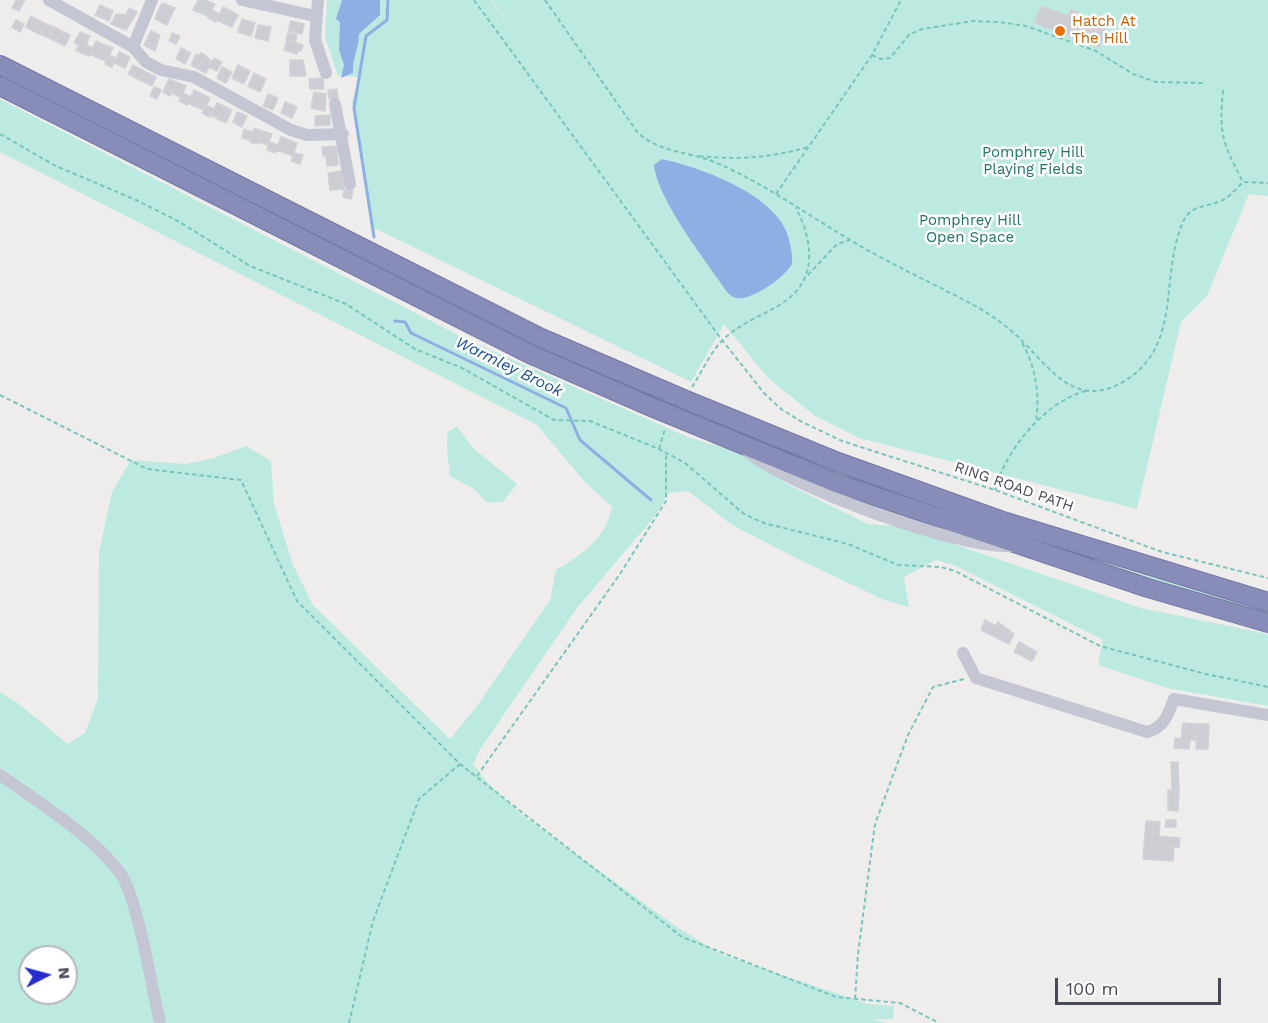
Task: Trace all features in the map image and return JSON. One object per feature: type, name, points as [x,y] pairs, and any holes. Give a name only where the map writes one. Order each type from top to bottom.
[{"type":"highway","points":[[0,64],[539,337],[686,400],[838,462],[1000,520],[1268,602]]},
{"type":"highway","points":[[0,86],[530,354],[738,443],[836,483],[1148,588],[1268,623]]},
{"type":"street","points":[[49,0],[133,47],[146,62],[161,70],[194,78],[291,130],[308,135],[342,134]]},
{"type":"street","points":[[133,47],[152,0]]},
{"type":"street","points":[[242,0],[315,16]]},
{"type":"street","points":[[318,0],[315,40],[326,73]]},
{"type":"street","points":[[335,104],[350,184]]},
{"type":"street","points":[[963,653],[976,678],[1147,732],[1157,730],[1164,722],[1174,699],[1268,715]]},
{"type":"street","points":[[0,775],[57,816],[100,852],[121,874],[132,900],[160,1023]]},
{"type":"path","name":"RING ROAD PATH","points":[[474,0],[722,340],[764,393],[801,422],[842,441],[995,490],[1162,552],[1268,578]]},
{"type":"path","points":[[545,0],[638,133],[652,144],[717,163],[776,194],[850,240],[983,309],[1017,336],[1051,372],[1070,385],[1086,391]]},
{"type":"path","points":[[776,194],[872,55],[901,0]]},
{"type":"path","points":[[872,55],[881,59],[890,58],[909,34],[922,29],[973,21],[999,22],[1026,26],[1096,51],[1133,74],[1156,82],[1203,83]]},
{"type":"path","points":[[1223,90],[1221,136],[1243,182]]},
{"type":"path","points":[[0,134],[56,166],[136,200],[178,221],[250,266],[346,304],[415,349],[462,368],[554,420],[590,421],[685,462],[744,514],[764,523],[848,544],[898,565],[941,567],[955,571],[1100,646],[1206,674],[1268,687]]},
{"type":"path","points":[[693,155],[736,160],[774,157],[809,147]]},
{"type":"path","points":[[995,490],[1008,455],[1058,401],[1086,391],[1104,390],[1120,384],[1135,374],[1146,362],[1160,338],[1167,318],[1170,272],[1184,219],[1198,207],[1221,201],[1243,182],[1268,183]]},
{"type":"path","points":[[795,206],[805,226],[809,254],[808,275]]},
{"type":"path","points":[[722,340],[786,301],[837,244],[850,240]]},
{"type":"path","points":[[1017,336],[1032,359],[1037,394],[1036,424]]},
{"type":"path","points":[[0,396],[147,469],[242,480],[297,601],[460,764],[682,937],[836,997],[900,1003],[939,1023]]},
{"type":"path","points":[[659,449],[666,430]]},
{"type":"path","points":[[477,776],[620,574],[666,501],[666,453]]},
{"type":"path","points":[[855,999],[858,954],[875,824],[908,735],[933,687],[965,678],[973,673]]},
{"type":"path","points":[[349,1023],[373,921],[419,799],[460,764]]},
{"type":"green space","name":"Pomphrey Hill Open Space","points":[[327,0],[491,0],[523,45],[492,0],[1268,0],[1268,196],[1249,194],[1207,296],[1181,322],[1137,509],[859,438],[815,416],[767,377],[724,324],[691,382],[372,227],[352,102],[360,77],[338,76],[325,37]]},
{"type":"green space","points":[[0,99],[466,339],[688,437],[741,453],[789,485],[868,524],[904,527],[1141,608],[1268,634],[1268,706],[1167,688],[1098,665],[1103,640],[954,565],[936,560],[904,577],[909,607],[884,600],[732,525],[688,491],[668,493],[655,516],[577,608],[481,748],[473,764],[487,782],[521,814],[674,925],[720,954],[868,1004],[894,1006],[893,1019],[873,1019],[885,1023],[0,1023],[0,692],[19,704],[68,744],[85,733],[98,698],[99,552],[112,492],[131,460],[186,464],[214,458],[246,446],[271,461],[274,504],[293,565],[313,605],[450,739],[477,706],[550,600],[556,570],[592,544],[609,518],[612,507],[584,481],[537,425],[0,152]]},
{"type":"green space","points":[[690,410],[989,525],[1094,560],[1268,611],[1268,614],[1106,567],[907,499],[689,413]]},
{"type":"green space","points":[[457,426],[473,448],[517,484],[503,502],[486,502],[474,489],[450,476],[447,437],[448,432]]},
{"type":"water","points":[[342,0],[380,0],[380,15],[359,34],[353,73],[341,78],[344,65],[339,50],[340,22],[336,19]]},
{"type":"water","points":[[662,159],[719,177],[758,199],[773,212],[784,227],[792,253],[792,263],[783,275],[750,296],[736,298],[729,294],[673,213],[664,195],[654,165]]},
{"type":"building","points":[[16,0],[25,0],[19,11],[12,8]]},
{"type":"building","points":[[198,0],[207,1],[201,13],[193,10]]},
{"type":"building","points":[[207,1],[215,4],[209,17],[201,13]]},
{"type":"building","points":[[162,3],[175,8],[171,16],[158,11]]},
{"type":"building","points":[[100,5],[113,11],[109,21],[95,15]]},
{"type":"building","points":[[1041,6],[1068,16],[1071,9],[1078,12],[1076,16],[1106,28],[1099,47],[1035,23]]},
{"type":"building","points":[[223,7],[231,11],[225,24],[217,20]]},
{"type":"building","points":[[129,8],[137,12],[126,30],[111,24],[116,14],[126,15]]},
{"type":"building","points":[[212,10],[219,14],[216,22],[208,18]]},
{"type":"building","points":[[158,11],[171,16],[167,25],[155,19]]},
{"type":"building","points":[[231,11],[238,15],[232,27],[225,24]]},
{"type":"building","points":[[31,16],[38,20],[33,31],[26,27]]},
{"type":"building","points":[[242,19],[255,23],[251,36],[238,32]]},
{"type":"building","points":[[16,20],[24,24],[20,32],[12,27]]},
{"type":"building","points":[[38,20],[46,24],[41,35],[33,31]]},
{"type":"building","points":[[291,21],[304,24],[302,34],[288,31]]},
{"type":"building","points":[[46,24],[54,27],[49,38],[41,35]]},
{"type":"building","points":[[258,25],[271,27],[268,41],[255,38]]},
{"type":"building","points":[[54,27],[62,31],[57,42],[49,38]]},
{"type":"building","points":[[62,31],[70,35],[65,46],[57,42]]},
{"type":"building","points":[[151,31],[160,35],[155,51],[144,45]]},
{"type":"building","points":[[80,32],[90,36],[82,53],[76,50],[79,45],[74,43]]},
{"type":"building","points":[[172,33],[180,36],[176,44],[169,41]]},
{"type":"building","points":[[288,33],[297,35],[295,42],[286,40]]},
{"type":"building","points":[[287,40],[303,45],[301,51],[298,50],[297,54],[284,50]]},
{"type":"building","points":[[96,41],[105,45],[98,58],[90,54]]},
{"type":"building","points":[[86,44],[93,48],[89,56],[82,53]]},
{"type":"building","points":[[105,45],[113,48],[106,61],[98,58]]},
{"type":"building","points":[[181,48],[191,53],[185,64],[176,59]]},
{"type":"building","points":[[119,52],[130,57],[125,68],[114,63]]},
{"type":"building","points":[[201,53],[205,55],[198,69],[191,65],[196,54],[199,56]]},
{"type":"building","points":[[109,55],[116,58],[112,67],[105,64]]},
{"type":"building","points":[[205,55],[212,62],[206,73],[198,69]]},
{"type":"building","points":[[214,58],[222,62],[217,71],[209,67]]},
{"type":"building","points":[[290,60],[303,60],[306,76],[290,76]]},
{"type":"building","points":[[133,65],[144,71],[140,80],[128,74]]},
{"type":"building","points":[[238,65],[250,71],[244,84],[232,78]]},
{"type":"building","points":[[222,67],[232,72],[226,83],[217,78]]},
{"type":"building","points":[[144,71],[156,77],[152,86],[140,80]]},
{"type":"building","points":[[254,73],[266,79],[260,92],[248,86]]},
{"type":"building","points":[[323,78],[324,89],[310,89],[309,79]]},
{"type":"building","points":[[169,79],[176,82],[170,96],[163,92]]},
{"type":"building","points":[[176,82],[186,86],[181,97],[171,93]]},
{"type":"building","points":[[154,87],[161,90],[157,99],[150,96]]},
{"type":"building","points":[[337,89],[338,98],[329,99],[328,90]]},
{"type":"building","points":[[194,90],[202,94],[196,107],[188,103]]},
{"type":"building","points":[[314,92],[326,94],[325,111],[311,108]]},
{"type":"building","points":[[183,93],[191,97],[187,105],[179,101]]},
{"type":"building","points":[[202,94],[210,98],[204,110],[196,107]]},
{"type":"building","points":[[268,94],[278,98],[273,110],[263,106]]},
{"type":"building","points":[[285,102],[297,107],[292,118],[281,113]]},
{"type":"building","points":[[217,103],[224,106],[218,119],[211,115]]},
{"type":"building","points":[[206,105],[214,109],[210,117],[202,113]]},
{"type":"building","points":[[224,106],[232,110],[226,123],[218,119]]},
{"type":"building","points":[[237,112],[247,116],[242,127],[233,122]]},
{"type":"building","points":[[330,115],[330,125],[315,126],[315,116]]},
{"type":"building","points":[[254,128],[262,131],[257,144],[250,142]]},
{"type":"building","points":[[244,129],[253,132],[250,140],[242,138]]},
{"type":"building","points":[[262,131],[272,134],[268,145],[258,142]]},
{"type":"building","points":[[281,137],[289,140],[285,153],[276,150]]},
{"type":"building","points":[[289,140],[297,143],[293,156],[285,153]]},
{"type":"building","points":[[269,142],[278,145],[275,153],[267,150]]},
{"type":"building","points":[[337,146],[337,154],[323,156],[322,147]]},
{"type":"building","points":[[294,153],[303,155],[300,164],[291,161]]},
{"type":"building","points":[[337,154],[338,165],[327,166],[326,155]]},
{"type":"building","points":[[342,171],[343,180],[329,181],[328,173]]},
{"type":"building","points":[[343,180],[344,189],[330,190],[329,181]]},
{"type":"building","points":[[344,189],[353,191],[351,199],[343,197]]},
{"type":"building","points":[[985,620],[996,626],[998,622],[1014,634],[1009,644],[981,630]]},
{"type":"building","points":[[1019,642],[1037,652],[1032,661],[1014,652]]},
{"type":"building","points":[[1183,723],[1197,724],[1196,740],[1190,740],[1189,749],[1174,748],[1175,738],[1181,739]]},
{"type":"building","points":[[1197,724],[1209,724],[1208,749],[1196,749]]},
{"type":"building","points":[[1171,762],[1178,762],[1179,790],[1172,790]]},
{"type":"building","points":[[1168,790],[1179,791],[1178,811],[1168,810]]},
{"type":"building","points":[[1166,820],[1176,820],[1176,827],[1165,827]]},
{"type":"building","points":[[1146,821],[1160,822],[1159,836],[1180,838],[1179,847],[1174,847],[1173,861],[1143,859]]},
{"type":"waterway","name":"Warmley Brook","points":[[374,237],[354,108],[366,36],[387,20],[388,0]]},
{"type":"waterway","name":"Warmley Brook","points":[[395,321],[405,322],[411,333],[566,408],[580,440],[651,500]]},
{"type":"place","name":"Hatch At The Hill","points":[[1060,31]]},
{"type":"park label","name":"Pomphrey Hill Playing Fields","points":[[1033,162]]}]
